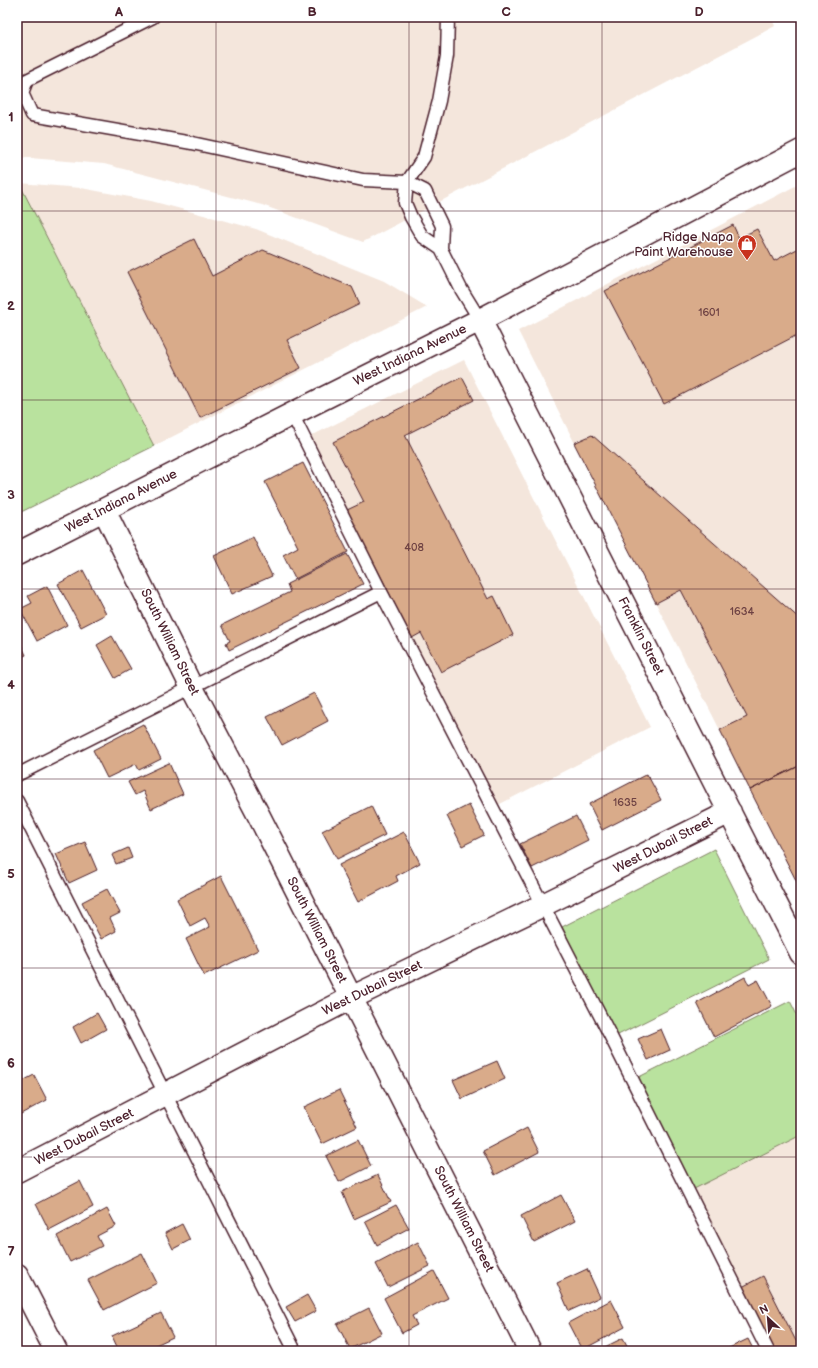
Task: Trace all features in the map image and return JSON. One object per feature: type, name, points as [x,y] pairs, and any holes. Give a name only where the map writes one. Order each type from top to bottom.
[{"type":"street","name":"West Indiana Avenue","points":[[17,554],[480,320],[801,151]]},
{"type":"street","name":"Franklin Street","points":[[480,320],[801,953]]},
{"type":"street","name":"South William Street","points":[[104,510],[530,1351]]},
{"type":"street","name":"West Dubail Street","points":[[17,1171],[351,998],[730,812]]},
{"type":"street","points":[[17,1274],[56,1351]]},
{"type":"lane","points":[[153,17],[27,80],[22,93],[32,115],[192,143],[363,180],[407,182],[425,191],[442,226],[441,248],[461,289],[480,320]]},
{"type":"lane","points":[[441,248],[422,236],[405,203],[407,182],[424,157],[439,101],[447,56],[448,17]]},
{"type":"lane","points":[[292,414],[381,592],[610,1035],[768,1351]]},
{"type":"lane","points":[[17,775],[381,592]]},
{"type":"lane","points":[[17,801],[295,1351]]},
{"type":"shaded area","points":[[17,17],[771,17],[775,26],[363,242],[262,205],[104,164],[17,157]]},
{"type":"shaded area","points":[[19,183],[81,188],[151,201],[256,229],[384,281],[427,307],[154,446]]},
{"type":"shaded area","points":[[801,183],[801,890],[518,331]]},
{"type":"shaded area","points":[[464,360],[650,727],[498,805],[309,437]]},
{"type":"shaded area","points":[[801,1135],[801,1351],[775,1351],[692,1190]]},
{"type":"green space","points":[[17,183],[19,183],[154,446],[17,514]]},
{"type":"green space","points":[[714,849],[769,959],[616,1036],[562,927]]},
{"type":"green space","points":[[790,1001],[801,1023],[801,1135],[692,1190],[637,1078]]},
{"type":"building","points":[[733,225],[739,238],[757,229],[774,261],[801,247],[801,333],[664,404],[605,291]]},
{"type":"building","points":[[194,239],[212,276],[263,250],[352,287],[360,304],[287,340],[301,368],[200,418],[127,272]]},
{"type":"building","points":[[462,377],[474,400],[405,435],[488,599],[494,596],[513,635],[441,672],[421,633],[412,638],[347,510],[364,502],[333,442]]},
{"type":"building","points":[[592,435],[801,620],[801,765],[750,790],[720,730],[747,717],[681,590],[656,603],[574,443]]},
{"type":"building","points":[[303,463],[348,552],[295,579],[283,555],[298,547],[265,482]]},
{"type":"building","points":[[253,537],[272,576],[232,594],[214,556]]},
{"type":"building","points":[[347,554],[363,584],[229,650],[226,643],[230,641],[222,625],[290,592],[287,584]]},
{"type":"building","points":[[83,570],[106,614],[81,627],[58,584]]},
{"type":"building","points":[[47,586],[67,625],[37,641],[20,609],[32,603],[28,596]]},
{"type":"building","points":[[17,636],[26,655],[17,659]]},
{"type":"building","points":[[112,636],[131,669],[115,678],[97,645]]},
{"type":"building","points":[[314,693],[328,721],[282,745],[267,717]]},
{"type":"building","points":[[143,724],[161,759],[139,770],[136,764],[107,778],[93,750]]},
{"type":"building","points":[[169,763],[183,794],[151,809],[143,791],[135,795],[128,782]]},
{"type":"building","points":[[801,765],[801,890],[750,790]]},
{"type":"building","points":[[647,774],[661,800],[602,830],[589,804]]},
{"type":"building","points":[[469,805],[484,835],[462,846],[447,816]]},
{"type":"building","points":[[371,806],[385,835],[337,859],[322,831]]},
{"type":"building","points":[[576,816],[588,840],[532,868],[520,844]]},
{"type":"building","points":[[404,832],[420,863],[396,876],[398,881],[358,902],[339,865]]},
{"type":"building","points":[[85,842],[97,870],[69,883],[56,854]]},
{"type":"building","points":[[128,848],[132,858],[116,864],[112,855]]},
{"type":"building","points":[[221,876],[258,950],[204,976],[186,939],[210,927],[205,918],[190,926],[177,899]]},
{"type":"building","points":[[107,889],[120,913],[110,918],[116,931],[101,939],[82,902]]},
{"type":"building","points":[[745,977],[749,985],[758,980],[772,1006],[714,1037],[697,1003]]},
{"type":"building","points":[[97,1013],[106,1029],[81,1043],[73,1027]]},
{"type":"building","points":[[661,1029],[670,1050],[648,1060],[638,1039]]},
{"type":"building","points":[[17,1053],[22,1063],[17,1065]]},
{"type":"building","points":[[497,1061],[505,1079],[462,1099],[453,1080]]},
{"type":"building","points":[[34,1075],[47,1100],[17,1116],[17,1084]]},
{"type":"building","points":[[339,1090],[357,1127],[322,1144],[304,1107]]},
{"type":"building","points":[[527,1128],[539,1152],[495,1175],[483,1151]]},
{"type":"building","points":[[358,1140],[371,1166],[339,1182],[326,1156]]},
{"type":"building","points":[[378,1175],[391,1202],[354,1219],[342,1192]]},
{"type":"building","points":[[80,1181],[93,1207],[49,1230],[36,1204]]},
{"type":"building","points":[[561,1195],[575,1221],[534,1242],[521,1216]]},
{"type":"building","points":[[396,1205],[409,1228],[377,1245],[365,1221]]},
{"type":"building","points":[[107,1209],[116,1226],[97,1236],[102,1246],[70,1262],[57,1236]]},
{"type":"building","points":[[182,1224],[190,1240],[173,1249],[165,1233]]},
{"type":"building","points":[[418,1242],[430,1266],[388,1287],[376,1264]]},
{"type":"building","points":[[142,1253],[157,1283],[104,1310],[88,1280]]},
{"type":"building","points":[[587,1269],[600,1297],[569,1311],[557,1283]]},
{"type":"building","points":[[434,1271],[448,1298],[412,1316],[417,1325],[402,1333],[384,1298]]},
{"type":"building","points":[[763,1276],[796,1341],[801,1339],[801,1351],[775,1351],[742,1287]]},
{"type":"building","points":[[307,1295],[316,1311],[295,1322],[286,1307]]},
{"type":"building","points":[[611,1300],[625,1327],[582,1350],[568,1323]]},
{"type":"building","points":[[369,1308],[382,1333],[350,1349],[337,1324]]},
{"type":"building","points":[[161,1313],[173,1337],[143,1351],[119,1351],[112,1336]]},
{"type":"building","points":[[623,1338],[630,1351],[597,1351]]},
{"type":"building","points":[[748,1339],[754,1351],[725,1350]]},
{"type":"place","name":"Ridge Napa Paint Warehouse","points":[[747,261]]}]
